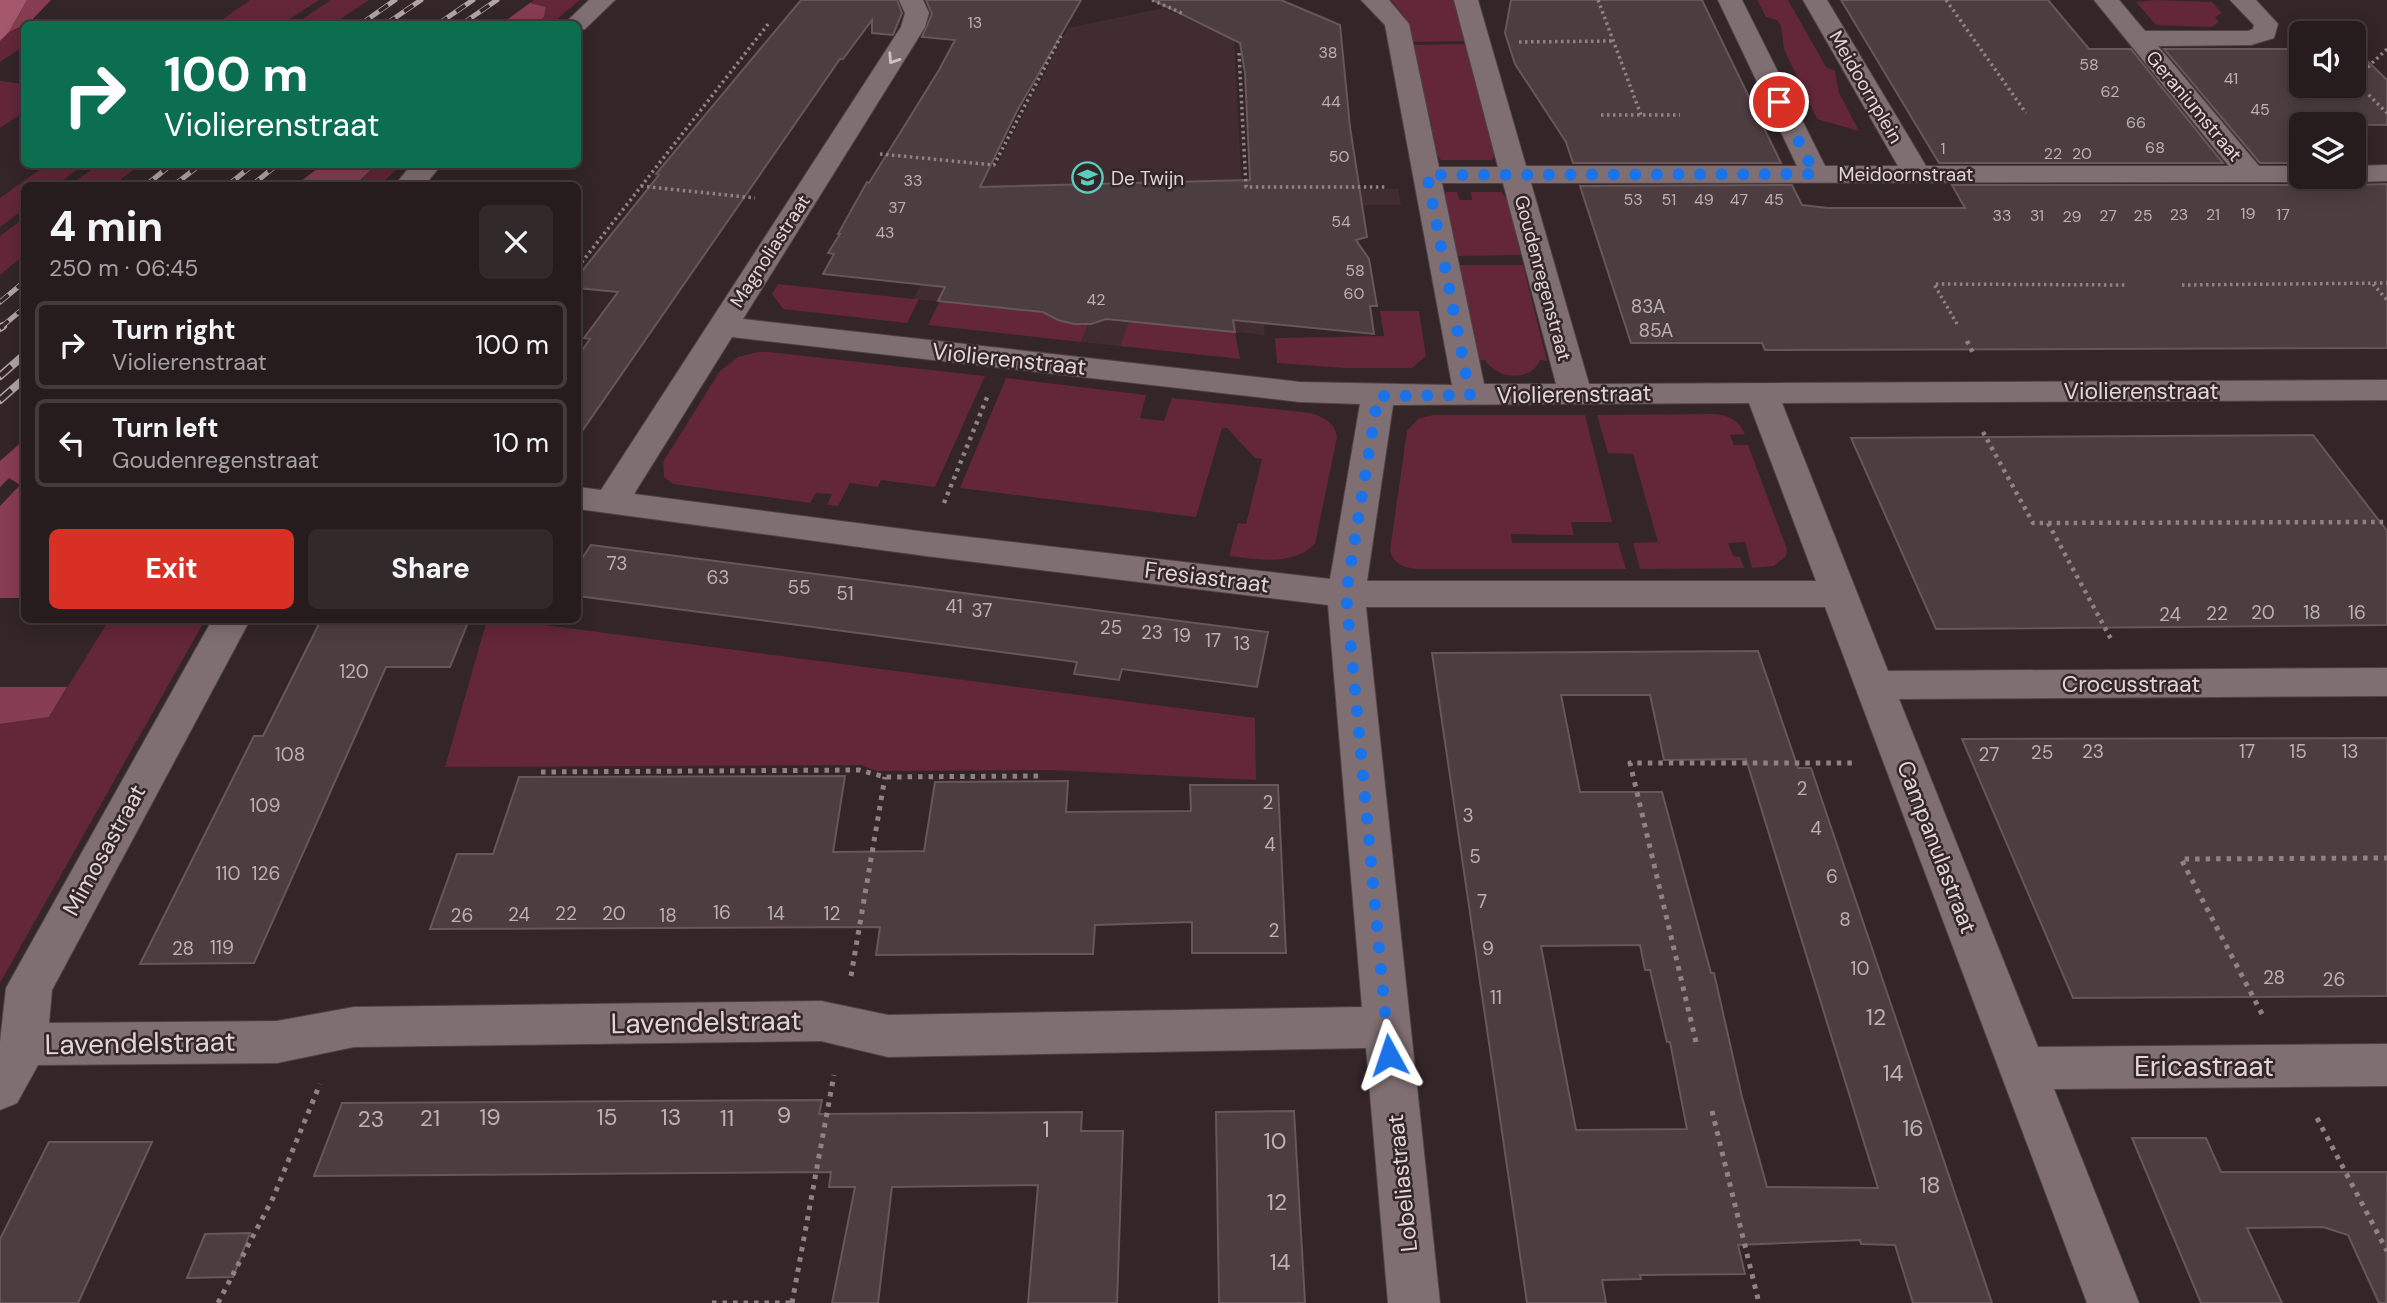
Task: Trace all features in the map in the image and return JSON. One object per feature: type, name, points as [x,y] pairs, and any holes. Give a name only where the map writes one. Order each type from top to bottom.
[{"type":"street","points":[[579,21],[603,0]]},
{"type":"street","name":"Magnoliastraat","points":[[594,500],[722,326],[831,156],[919,17],[918,8],[911,0]]},
{"type":"street","points":[[1373,0],[1383,7],[1397,24],[1470,395]]},
{"type":"street","name":"Goudenregenstraat","points":[[1466,0],[1575,394]]},
{"type":"street","points":[[1730,0],[1815,174]]},
{"type":"street","name":"Meidoornplein","points":[[1815,0],[1917,174]]},
{"type":"street","name":"Geraniumstraat","points":[[2106,0],[2251,174]]},
{"type":"street","name":"Geraniumstraat","points":[[2137,39],[2251,38],[2265,33],[2266,24],[2242,0]]},
{"type":"street","points":[[412,182],[424,168]]},
{"type":"street","name":"Meidoornstraat","points":[[1428,181],[1515,173],[2289,174]]},
{"type":"street","points":[[2366,174],[2387,173]]},
{"type":"street","name":"Violierenstraat","points":[[722,326],[1300,392],[1378,396],[1761,391],[2387,390]]},
{"type":"street","name":"Campanulastraat","points":[[1761,391],[2113,1303]]},
{"type":"street","name":"Lobeliastraat","points":[[1378,396],[1346,594],[1414,1303]]},
{"type":"street","name":"Fresiastraat","points":[[594,500],[926,544],[1346,594],[1840,594]]},
{"type":"street","name":"Mimosastraat","points":[[0,1088],[24,1044],[29,988],[229,623]]},
{"type":"street","name":"Crocusstraat","points":[[1875,685],[2387,682]]},
{"type":"street","name":"Lavendelstraat","points":[[24,1044],[277,1042],[342,1029],[821,1021],[888,1036],[1387,1027]]},
{"type":"street","name":"Ericastraat","points":[[2022,1068],[2387,1065]]},
{"type":"path","points":[[1152,0],[1184,14]]},
{"type":"path","points":[[1598,0],[1641,115]]},
{"type":"path","points":[[1945,0],[2026,113]]},
{"type":"path","points":[[581,263],[769,23]]},
{"type":"path","points":[[831,156],[860,152],[994,165],[1061,36]]},
{"type":"path","points":[[1476,42],[1613,41]]},
{"type":"path","points":[[2387,49],[2354,80],[2387,113]]},
{"type":"path","points":[[1239,53],[1245,187],[1428,181]]},
{"type":"path","points":[[1601,115],[1680,115]]},
{"type":"path","points":[[641,187],[801,202]]},
{"type":"path","points":[[2182,285],[2387,283]]},
{"type":"path","points":[[1957,324],[1934,284],[2127,285]]},
{"type":"path","points":[[2373,284],[2387,300]]},
{"type":"path","points":[[926,544],[1004,358]]},
{"type":"path","points":[[1961,391],[2033,523],[2387,522]]},
{"type":"path","points":[[2048,523],[2136,684]]},
{"type":"path","points":[[1696,1042],[1630,763],[1905,763]]},
{"type":"path","points":[[541,772],[859,770],[885,777],[1040,776]]},
{"type":"path","points":[[2387,858],[2181,859],[2387,1251]]},
{"type":"path","points":[[218,1303],[273,1198],[342,1029]]},
{"type":"path","points":[[1712,1111],[1759,1303]]},
{"type":"path","points":[[712,1303],[792,1303]]},
{"type":"shaded area","points":[[0,0],[27,0],[9,32],[0,41]]},
{"type":"shaded area","points":[[27,0],[51,0],[31,21],[21,21],[21,27],[9,32]]},
{"type":"shaded area","points":[[250,0],[319,0],[287,21],[220,21]]},
{"type":"shaded area","points":[[331,0],[369,0],[338,21],[300,21]]},
{"type":"shaded area","points":[[534,0],[580,0],[555,21],[539,21],[544,17],[546,7],[530,3]]},
{"type":"shaded area","points":[[1391,0],[1456,0],[1467,41],[1412,42],[1406,19]]},
{"type":"shaded area","points":[[1757,0],[1788,0],[1826,67],[1835,71],[1839,93],[1859,131],[1817,119],[1784,49],[1781,26],[1777,20],[1766,17]]},
{"type":"shaded area","points":[[2136,2],[2212,2],[2222,13],[2215,17],[2219,22],[2212,27],[2156,25]]},
{"type":"shaded area","points":[[530,3],[546,7],[544,17],[539,21],[505,21]]},
{"type":"shaded area","name":"De Twijn","points":[[1163,8],[1234,40],[1242,189],[1398,189],[1401,205],[1253,206],[1265,335],[1129,321],[1120,346],[1081,342],[1088,324],[1063,322],[1047,312],[913,299],[935,258],[943,162],[996,167],[1068,28]]},
{"type":"shaded area","points":[[21,28],[21,48],[0,62],[0,41],[9,32]]},
{"type":"shaded area","points":[[1468,44],[1495,154],[1492,160],[1441,160],[1435,153],[1412,45]]},
{"type":"shaded area","points":[[0,81],[21,84],[21,114],[0,128]]},
{"type":"shaded area","points":[[42,168],[80,168],[60,182],[22,182]]},
{"type":"shaded area","points":[[94,168],[136,168],[117,182],[75,182]]},
{"type":"shaded area","points":[[318,168],[373,168],[358,182],[300,182]]},
{"type":"shaded area","points":[[373,168],[398,168],[383,182],[359,182]]},
{"type":"shaded area","points":[[21,183],[21,211],[0,227],[0,198]]},
{"type":"shaded area","points":[[1446,192],[1457,192],[1460,200],[1472,200],[1471,192],[1501,192],[1507,199],[1521,255],[1455,256],[1444,198]]},
{"type":"shaded area","points":[[21,220],[21,258],[0,275],[0,236]]},
{"type":"shaded area","points":[[1457,265],[1523,265],[1547,361],[1540,360],[1529,372],[1513,376],[1497,371],[1485,360],[1477,361]]},
{"type":"shaded area","points":[[778,284],[919,299],[907,323],[783,309],[772,294]]},
{"type":"shaded area","points":[[940,301],[1047,312],[1063,322],[1088,324],[1081,342],[928,325]]},
{"type":"shaded area","points":[[1380,311],[1419,311],[1426,356],[1412,368],[1344,368],[1277,363],[1275,338],[1384,336]]},
{"type":"shaded area","points":[[1129,321],[1235,332],[1240,359],[1120,346]]},
{"type":"shaded area","points":[[758,352],[985,376],[935,487],[881,480],[878,487],[850,483],[838,506],[827,505],[832,494],[816,493],[810,503],[673,484],[664,477],[663,462],[720,371],[738,357]]},
{"type":"shaded area","points":[[1006,378],[1146,395],[1140,418],[1164,421],[1172,398],[1311,413],[1324,419],[1334,428],[1337,437],[1315,544],[1296,556],[1285,559],[1263,560],[1229,556],[1238,523],[1246,524],[1262,459],[1255,458],[1227,428],[1222,428],[1196,517],[960,488]]},
{"type":"shaded area","points":[[1714,414],[1733,419],[1743,429],[1745,434],[1730,435],[1734,445],[1748,445],[1787,549],[1786,556],[1774,566],[1752,568],[1745,542],[1728,543],[1733,556],[1740,557],[1744,568],[1640,569],[1633,543],[1658,542],[1633,454],[1608,453],[1597,415]]},
{"type":"shaded area","points":[[1433,415],[1585,415],[1612,522],[1571,522],[1574,535],[1511,534],[1512,543],[1618,543],[1626,569],[1418,569],[1396,562],[1390,550],[1407,431],[1418,419]]},
{"type":"shaded area","points":[[21,443],[21,598],[0,598],[0,506],[20,485],[9,478],[0,487],[0,461]]},
{"type":"shaded area","points":[[107,623],[203,623],[0,983],[0,724],[49,717]]},
{"type":"shaded area","points":[[486,623],[529,623],[1255,718],[1256,780],[1049,770],[877,771],[861,765],[445,767]]},
{"type":"shaded area","points":[[0,687],[67,687],[49,717],[0,724]]},
{"type":"building","points":[[801,0],[897,0],[902,13],[893,35],[872,33],[872,20],[843,59],[840,59],[581,433],[581,352],[590,339],[584,338],[618,292],[581,288],[581,272],[659,175],[656,174]]},
{"type":"building","points":[[926,0],[1081,0],[1017,111],[980,187],[1250,180],[1245,73],[1240,43],[1153,0],[1281,0],[1340,25],[1350,127],[1367,237],[1356,240],[1369,259],[1377,306],[1370,306],[1374,334],[1233,320],[1235,332],[1106,319],[1091,324],[1074,324],[1043,312],[938,301],[945,287],[823,274],[834,254],[828,253],[867,182],[869,183],[955,40],[922,37],[932,14]]},
{"type":"building","points":[[1511,0],[1702,0],[1781,163],[1573,163],[1566,142],[1515,64],[1505,33]]},
{"type":"building","points":[[1841,0],[2048,0],[2089,49],[2131,49],[2223,163],[1939,163]]},
{"type":"building","points":[[2164,49],[2289,49],[2289,98],[2366,98],[2366,60],[2387,80],[2387,125],[2366,125],[2366,112],[2289,112],[2289,163],[2260,163]]},
{"type":"building","points":[[2387,184],[2387,348],[1765,350],[1762,343],[1631,343],[1580,186],[1792,185],[1802,205],[1828,208],[1965,208],[1952,185],[2289,185],[2289,189],[2366,189],[2366,185]]},
{"type":"building","points":[[2313,435],[2387,531],[2387,625],[1936,629],[1851,438]]},
{"type":"building","points":[[591,545],[1268,632],[1257,687],[1122,669],[1119,680],[1074,674],[1077,662],[581,596],[581,560]]},
{"type":"building","points":[[320,623],[468,623],[450,667],[386,667],[254,963],[140,964],[254,736],[263,736]]},
{"type":"building","points":[[1758,651],[1798,768],[1811,768],[1992,1303],[1913,1303],[1895,1245],[1861,1244],[1860,1240],[1738,1245],[1745,1274],[1640,1275],[1641,1279],[1602,1280],[1606,1303],[1527,1303],[1432,653]],"holes":[[[1561,695],[1650,695],[1664,760],[1746,759],[1878,1188],[1767,1187],[1742,1097],[1714,973],[1711,973],[1662,792],[1580,792]],[[1640,945],[1645,970],[1650,970],[1667,1042],[1670,1042],[1687,1129],[1576,1130],[1541,946]]]},
{"type":"building","points":[[2387,738],[2387,996],[2073,998],[1962,739]]},
{"type":"building","points":[[845,776],[833,852],[924,851],[935,782],[1068,781],[1066,812],[1191,811],[1190,785],[1278,785],[1286,953],[1192,953],[1192,922],[1095,925],[1093,954],[876,955],[880,927],[430,929],[457,854],[493,854],[519,777]]},
{"type":"building","points":[[822,1100],[819,1114],[1082,1112],[1081,1131],[1123,1131],[1117,1303],[1028,1303],[1038,1185],[892,1187],[878,1303],[832,1303],[855,1187],[829,1187],[831,1172],[314,1176],[342,1103]]},
{"type":"building","points":[[1294,1111],[1305,1303],[1219,1303],[1216,1112]]},
{"type":"building","points":[[2132,1138],[2206,1138],[2221,1172],[2387,1172],[2386,1303],[2379,1303],[2348,1235],[2323,1227],[2247,1228],[2282,1303],[2201,1303]]},
{"type":"building","points":[[49,1142],[152,1142],[78,1303],[0,1303],[0,1239]]},
{"type":"building","points":[[250,1233],[233,1277],[187,1278],[205,1234]]},
{"type":"railway","points":[[365,21],[395,0]]},
{"type":"railway","points":[[390,21],[421,0]]},
{"type":"railway","points":[[442,21],[473,0]]},
{"type":"railway","points":[[466,21],[497,0]]},
{"type":"railway","points":[[150,182],[167,168]]},
{"type":"railway","points":[[178,182],[196,168]]},
{"type":"railway","points":[[232,182],[249,168]]},
{"type":"railway","points":[[256,182],[273,168]]},
{"type":"railway","points":[[0,302],[21,284]]},
{"type":"railway","points":[[3,326],[0,328],[21,310]]},
{"type":"railway","points":[[0,376],[21,358]]},
{"type":"railway","points":[[0,400],[21,382]]},
{"type":"place","name":"De Twijn","points":[[1088,178]]},
{"type":"route","points":[[1389,1055],[1346,594],[1378,396],[1470,395],[1427,175],[1815,174],[1779,102]]}]
